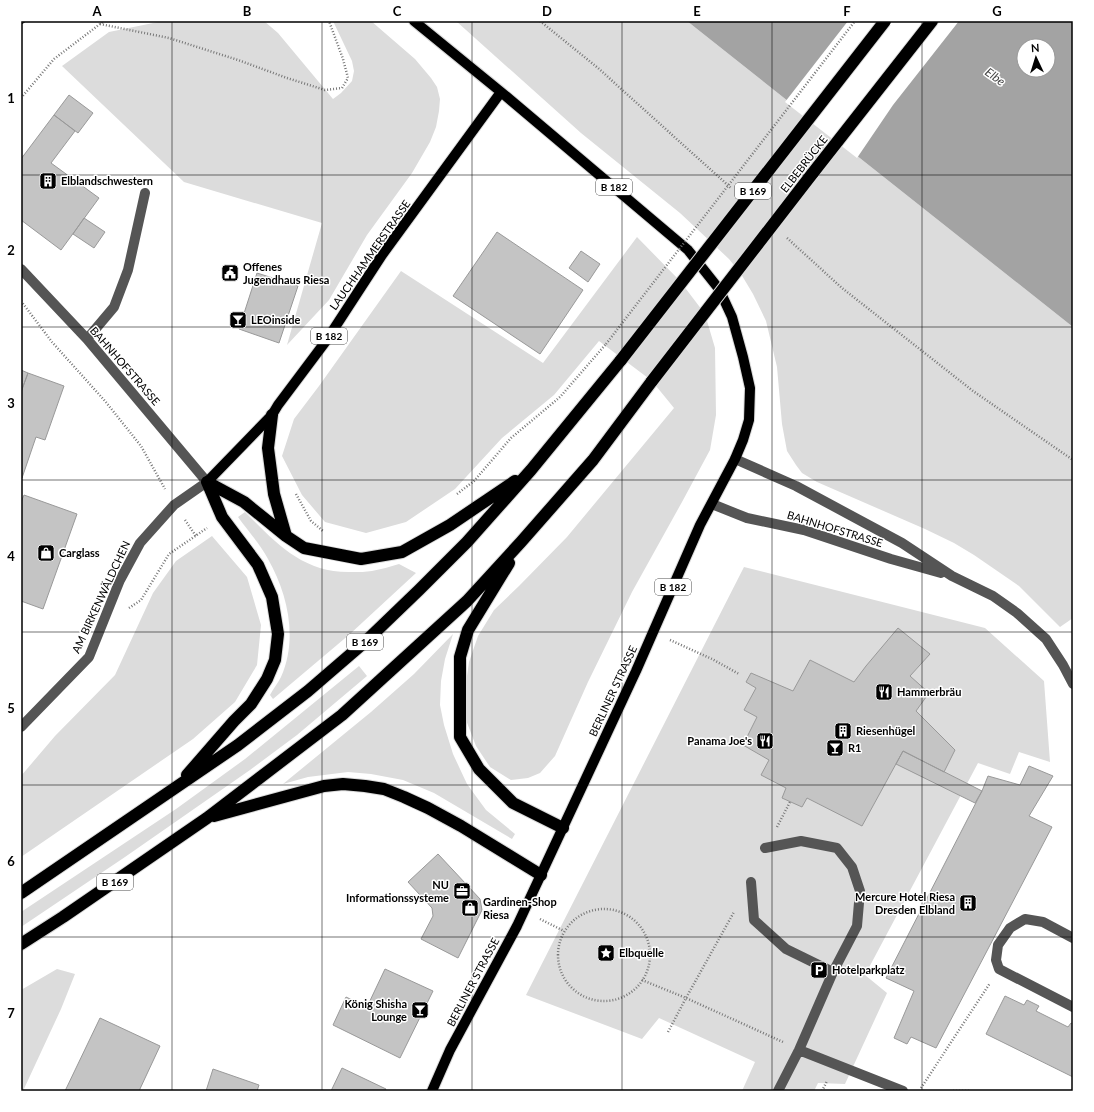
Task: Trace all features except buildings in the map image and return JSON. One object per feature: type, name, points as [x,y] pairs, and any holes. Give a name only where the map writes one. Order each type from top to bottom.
[{"type":"highway","name":"B 169","points":[[21,893],[238,745],[289,706],[366,641],[467,542],[531,470],[621,360],[885,21]]},
{"type":"highway","name":"ELBEBRÜCKE","points":[[521,542],[593,460],[652,381],[932,21]]},
{"type":"highway","points":[[272,414],[268,448],[274,494],[286,536]]},
{"type":"highway","points":[[208,482],[244,502],[286,536],[304,548],[361,559],[402,552],[450,525],[531,470]]},
{"type":"highway","points":[[175,788],[234,721],[251,704],[267,679],[275,660],[278,634],[272,597],[258,565],[222,518],[208,482]]},
{"type":"highway","name":"B 169","points":[[21,944],[63,917],[207,818],[342,714],[466,601],[521,542]]},
{"type":"highway","points":[[521,542],[468,630],[460,657],[460,737],[479,769],[514,803],[563,828]]},
{"type":"highway","points":[[207,818],[324,786],[343,784],[364,786],[384,790],[428,808],[461,826],[541,875]]},
{"type":"main road","name":"B 182","points":[[414,21],[502,92]]},
{"type":"main road","name":"BERLINER STRASSE","points":[[432,1091],[450,1050],[517,926],[636,671],[700,525],[735,459],[749,420],[750,388],[743,356],[732,317],[719,289],[688,250],[502,92]]},
{"type":"main road","name":"LAUCHHAMMERSTRASSE","points":[[208,482],[272,414],[326,341],[382,255],[502,92]]},
{"type":"street","points":[[87,339],[114,307],[128,270],[145,193]]},
{"type":"street","name":"BAHNHOFSTRASSE","points":[[21,269],[87,339],[208,482]]},
{"type":"street","name":"BAHNHOFSTRASSE","points":[[735,459],[802,490],[902,544],[952,576],[994,596],[1017,613],[1046,639],[1063,665],[1073,684]]},
{"type":"street","name":"AM BIRKENWÄLDCHEN","points":[[21,727],[89,657],[120,580],[140,543],[174,505],[208,482]]},
{"type":"street","name":"BAHNHOFSTRASSE","points":[[712,504],[747,518],[804,530],[952,576]]},
{"type":"street","points":[[765,848],[801,841],[837,848],[852,868],[860,891],[857,926],[833,972],[799,1050],[778,1091]]},
{"type":"street","points":[[751,882],[754,920],[786,949],[833,972]]},
{"type":"street","points":[[1073,938],[1043,922],[1025,919],[1010,928],[998,945],[996,960],[999,969],[1073,1007]]},
{"type":"street","points":[[799,1050],[903,1091]]},
{"type":"path","points":[[21,98],[54,59],[104,21]]},
{"type":"path","points":[[100,24],[169,38],[325,90],[342,88],[348,78],[343,59],[329,21]]},
{"type":"path","points":[[540,21],[598,68],[732,189]]},
{"type":"path","points":[[457,495],[474,481],[511,438],[560,396],[606,344],[855,21]]},
{"type":"path","points":[[784,236],[842,288],[973,391],[1073,460]]},
{"type":"path","points":[[21,301],[52,342],[105,401],[141,446],[174,505],[196,536]]},
{"type":"path","points":[[293,488],[311,521],[327,534]]},
{"type":"path","points":[[128,609],[141,600],[169,554],[212,525]]},
{"type":"path","points":[[676,642],[740,674]]},
{"type":"path","points":[[765,848],[790,802]]},
{"type":"path","points":[[668,1032],[751,882]]},
{"type":"path","points":[[610,909],[623,913],[634,920],[642,930],[648,942],[650,955],[649,962],[648,968],[642,980],[631,992],[617,999],[601,1001],[586,998],[572,989],[563,976],[558,962],[558,946],[564,931],[573,921],[584,914],[597,910],[610,909]]},
{"type":"path","points":[[524,911],[564,931]]},
{"type":"path","points":[[919,1091],[999,969]]},
{"type":"path","points":[[642,980],[686,998],[799,1050]]},
{"type":"path","points":[[953,1091],[969,1091]]},
{"type":"shaded area","points":[[163,21],[264,21],[278,33],[333,99],[352,81],[354,71],[352,61],[333,21],[371,21],[415,59],[437,87],[440,99],[436,127],[430,142],[412,173],[367,235],[329,300],[287,345],[322,223],[184,182],[62,66],[109,32]]},
{"type":"shaded area","points":[[456,21],[687,21],[1073,327],[1073,618],[1060,627],[1019,586],[954,543],[817,482],[802,473],[787,451],[782,424],[777,367],[766,321],[753,294],[741,274],[729,259],[680,213],[581,133]]},
{"type":"shaded area","points":[[637,237],[680,281],[705,314],[715,348],[716,415],[710,450],[632,592],[588,682],[555,756],[540,773],[528,778],[511,780],[490,767],[476,746],[466,720],[465,690],[469,662],[478,636],[494,610],[567,537],[674,408],[652,381],[599,341],[554,395],[502,438],[455,489],[406,522],[366,533],[325,522],[302,495],[282,456],[294,419],[401,271],[543,363]]},
{"type":"shaded area","points":[[245,512],[280,546],[293,555],[320,568],[336,571],[365,572],[399,564],[416,573],[350,634],[273,699],[270,695],[281,677],[289,647],[290,632],[288,617],[281,587],[268,559],[238,517]]},
{"type":"shaded area","points":[[212,536],[247,577],[261,625],[257,665],[235,702],[193,739],[21,857],[21,776],[55,736],[115,675],[153,593],[176,561]]},
{"type":"shaded area","points":[[744,567],[985,628],[1044,681],[1050,762],[1019,752],[1010,774],[978,763],[865,975],[887,993],[845,1084],[818,1083],[814,1091],[742,1091],[755,1062],[659,1018],[642,1039],[526,995]]},
{"type":"shaded area","points":[[453,634],[445,659],[441,681],[440,705],[444,725],[453,754],[467,784],[486,810],[515,834],[512,839],[434,793],[403,780],[371,774],[348,772],[308,777],[283,784],[371,712],[414,674]]},
{"type":"shaded area","points":[[359,666],[367,676],[297,735],[250,770],[125,857],[21,927],[21,912],[176,809],[245,759]]},
{"type":"shaded area","points":[[57,969],[75,974],[61,1009],[23,1091],[21,1091],[21,990]]},
{"type":"water","name":"Elbe","points":[[687,21],[1073,21],[1073,327]]},
{"type":"pier","points":[[848,21],[959,21],[893,105],[857,158],[785,102]]},
{"type":"place","name":"Elblandschwestern","points":[[48,181]]},
{"type":"place","name":"Offenes Jugendhaus Riesa","points":[[230,273]]},
{"type":"place","name":"LEOinside","points":[[238,320]]},
{"type":"place","name":"Carglass","points":[[46,553]]},
{"type":"place","name":"Hammerbräu","points":[[884,692]]},
{"type":"place","name":"Riesenhügel","points":[[843,731]]},
{"type":"place","name":"Panama Joe's","points":[[765,741]]},
{"type":"place","name":"R1","points":[[835,748]]},
{"type":"place","name":"NU Informationssysteme","points":[[462,891]]},
{"type":"place","name":"Mercure Hotel Riesa Dresden Elbland","points":[[968,903]]},
{"type":"place","name":"Gardinen-Shop Riesa","points":[[470,908]]},
{"type":"place","name":"Elbquelle","points":[[606,953]]},
{"type":"place","name":"Hotelparkplatz","points":[[819,970]]},
{"type":"place","name":"König Shisha Lounge","points":[[420,1010]]}]
